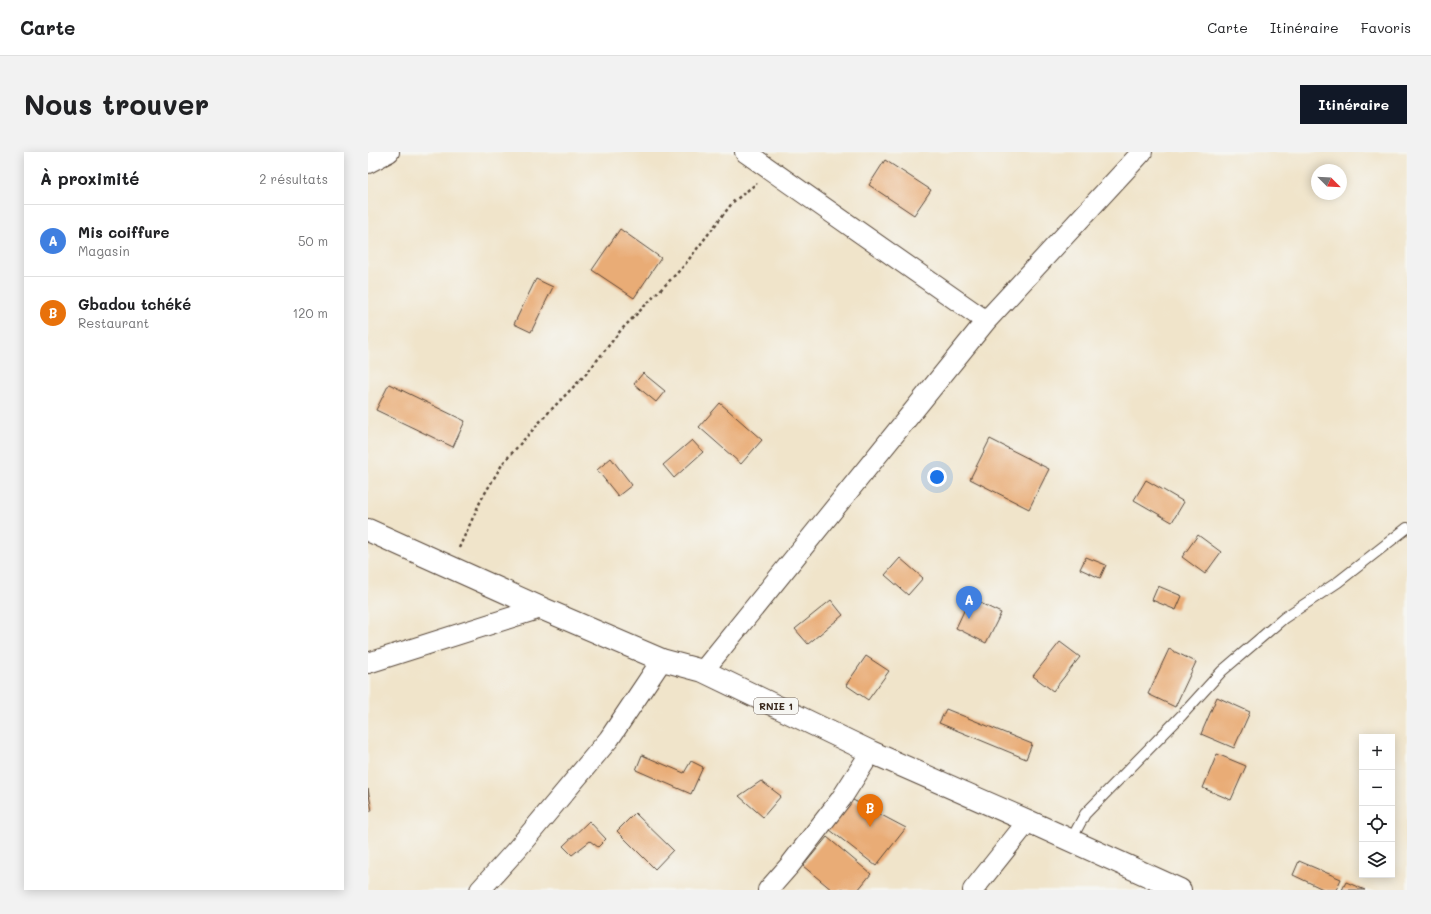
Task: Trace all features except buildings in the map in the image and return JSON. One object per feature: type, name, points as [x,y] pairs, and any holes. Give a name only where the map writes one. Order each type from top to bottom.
[{"type":"highway","name":"RNIE 1","points":[[368,530],[541,608],[662,660],[703,671],[871,752],[1071,840],[1180,890]]},
{"type":"street","points":[[368,162],[389,152]]},
{"type":"street","points":[[745,152],[986,321]]},
{"type":"street","points":[[703,671],[986,321],[1142,152]]},
{"type":"street","points":[[368,663],[541,608]]},
{"type":"street","points":[[480,890],[517,849],[609,738],[662,660]]},
{"type":"street","points":[[768,890],[790,865],[841,800],[871,752]]},
{"type":"street","points":[[973,890],[1028,821]]},
{"type":"lane","points":[[1071,840],[1085,814],[1222,672],[1284,618],[1338,582],[1407,528]]},
{"type":"path","points":[[451,567],[481,500],[503,463],[546,415],[587,373],[621,330],[683,267],[733,202],[771,171]]},
{"type":"place","name":"Mis coiffure","points":[[969,619]]},
{"type":"place","name":"Gbadou tchéké","points":[[870,827]]}]
